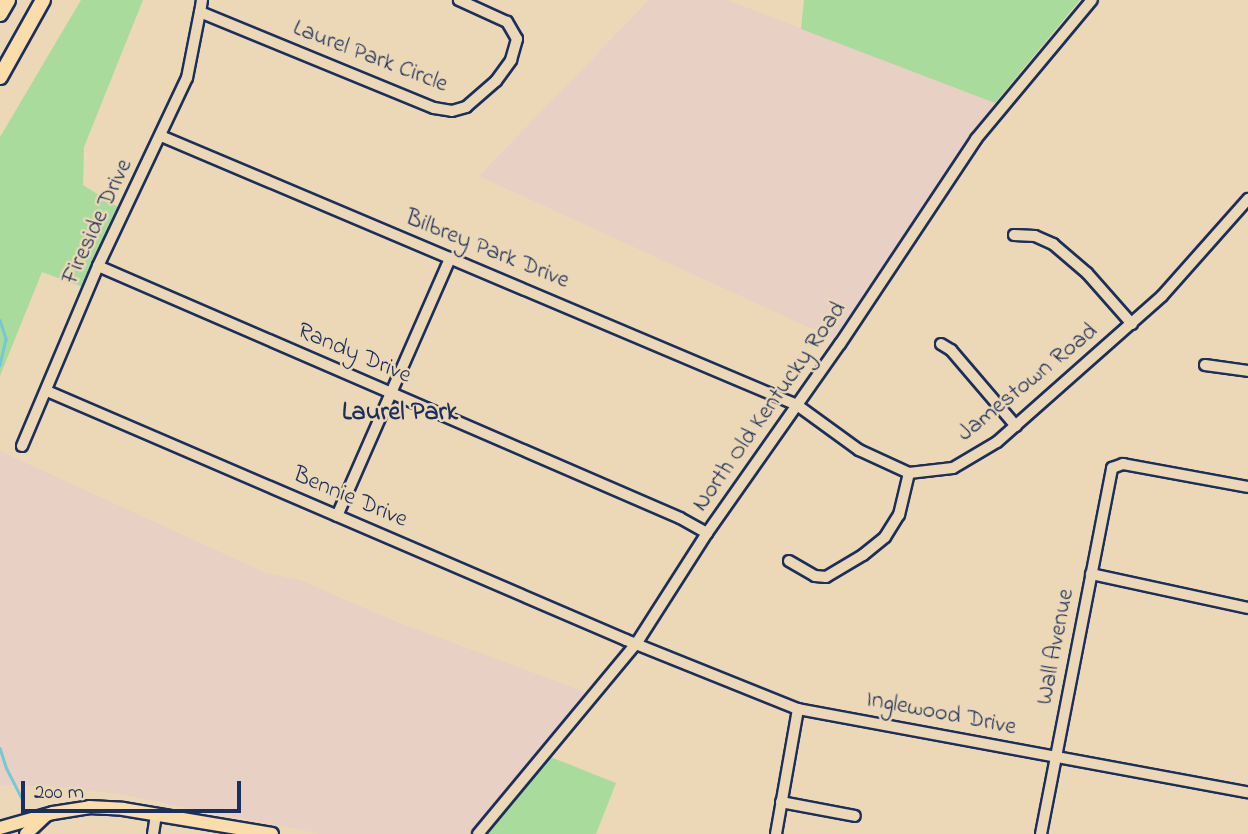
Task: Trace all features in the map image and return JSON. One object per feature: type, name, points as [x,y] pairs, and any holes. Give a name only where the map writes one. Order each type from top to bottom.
[{"type":"highway","points":[[0,14],[8,0]]},
{"type":"highway","points":[[0,77],[43,0]]},
{"type":"main road","points":[[6,831],[53,813],[89,807],[156,814],[272,834]]},
{"type":"main road","points":[[26,834],[42,818],[53,813]]},
{"type":"street","points":[[200,12],[202,0]]},
{"type":"street","name":"Laurel Park Circle","points":[[200,12],[407,97],[452,111],[467,107],[496,80],[512,60],[517,39],[508,22],[459,0]]},
{"type":"street","name":"North Old Kentucky Road","points":[[478,834],[636,644],[707,533],[797,405],[976,139],[1092,0]]},
{"type":"street","name":"Fireside Drive","points":[[22,446],[98,266],[187,78],[200,12]]},
{"type":"street","name":"Bilbrey Park Drive","points":[[161,136],[797,405]]},
{"type":"street","name":"Jamestown Road","points":[[797,405],[859,450],[909,473],[953,468],[986,450],[1016,426],[1132,324],[1185,272],[1248,199]]},
{"type":"street","points":[[1014,235],[1035,236],[1052,244],[1087,273],[1132,324]]},
{"type":"street","points":[[337,516],[393,394],[450,258]]},
{"type":"street","name":"Randy Drive","points":[[98,266],[680,518],[707,533]]},
{"type":"street","points":[[941,344],[951,350],[1016,426]]},
{"type":"street","points":[[1205,365],[1248,372]]},
{"type":"street","name":"Bennie Drive","points":[[47,391],[636,644]]},
{"type":"street","name":"Wall Avenue","points":[[1041,834],[1112,468],[1123,464],[1248,487]]},
{"type":"street","points":[[789,561],[815,576],[826,577],[863,555],[885,537],[899,515],[909,473]]},
{"type":"street","points":[[1091,574],[1248,608]]},
{"type":"street","name":"Inglewood Drive","points":[[636,644],[798,709],[1248,792]]},
{"type":"street","points":[[776,834],[798,709]]},
{"type":"street","points":[[782,802],[855,816]]},
{"type":"street","points":[[153,834],[156,814]]},
{"type":"shaded area","points":[[649,0],[727,0],[995,103],[834,339],[479,176]]},
{"type":"shaded area","points":[[0,451],[266,573],[300,580],[397,622],[585,692],[472,834],[321,834],[119,794],[47,786],[0,785]]},
{"type":"green space","points":[[81,0],[143,0],[84,147],[83,185],[118,207],[83,287],[42,272],[0,376],[0,137]]},
{"type":"green space","points":[[804,0],[1080,0],[995,103],[801,29]]},
{"type":"green space","points":[[548,756],[616,783],[596,834],[484,834]]},
{"type":"waterway","points":[[0,320],[6,339],[0,365]]},
{"type":"waterway","points":[[0,748],[23,801]]},
{"type":"district","name":"Laurel Park","points":[[400,414]]}]
